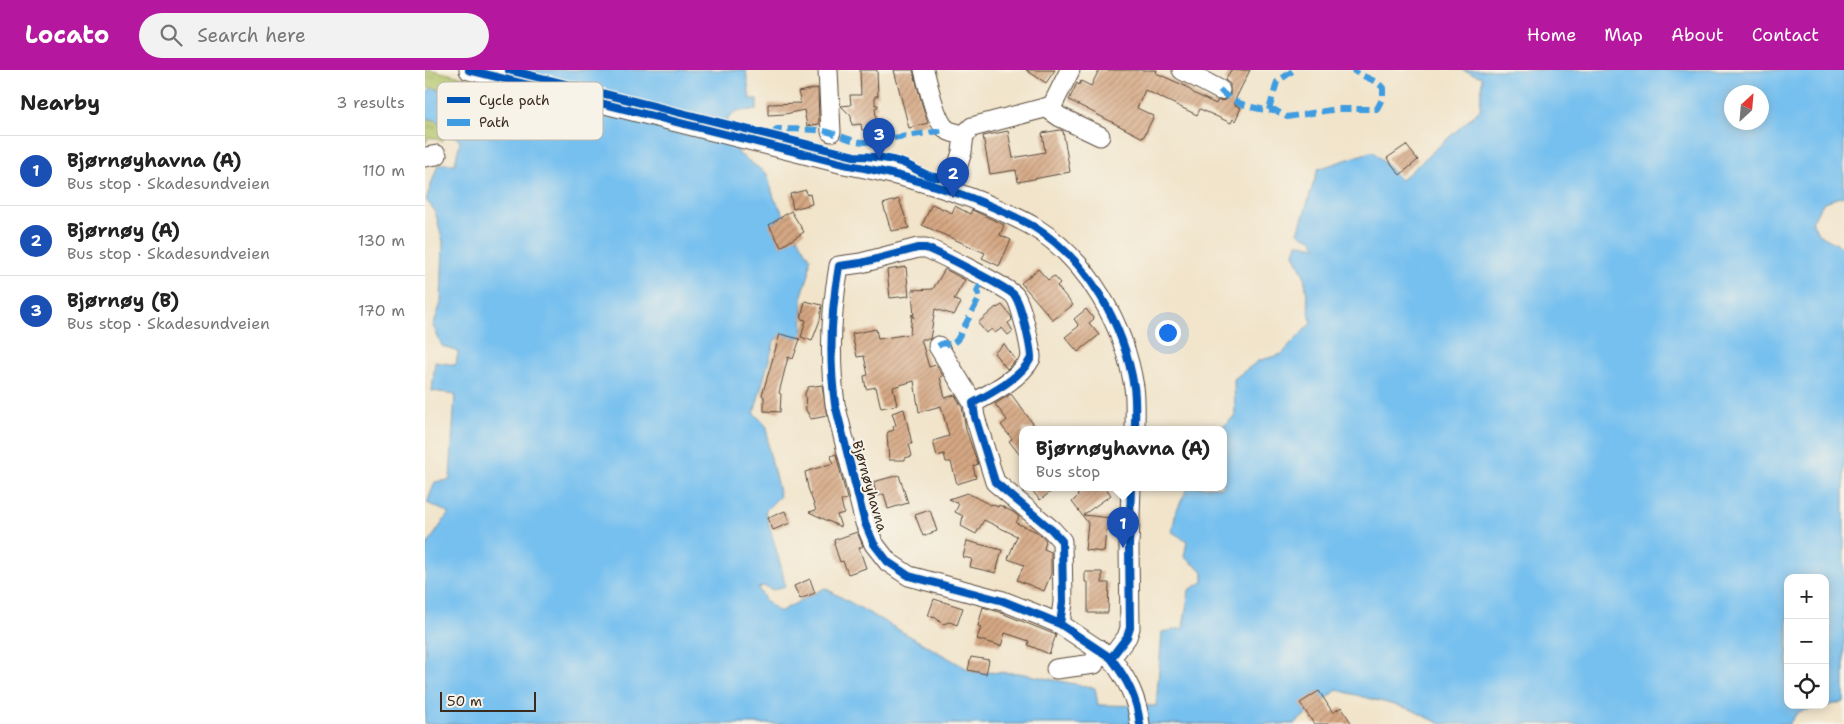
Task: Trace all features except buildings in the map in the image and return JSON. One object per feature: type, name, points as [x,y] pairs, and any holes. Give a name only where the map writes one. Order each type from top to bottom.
[{"type":"street","points":[[828,70],[831,132]]},
{"type":"street","points":[[924,70],[937,114],[943,127],[951,132],[964,135]]},
{"type":"street","points":[[950,190],[962,152],[964,135],[972,127],[1052,106],[1070,70]]},
{"type":"street","points":[[1182,70],[1220,90]]},
{"type":"street","points":[[475,71],[519,82]]},
{"type":"street","points":[[603,103],[844,164],[889,172],[950,190],[1004,212],[1034,227],[1078,264],[1107,308],[1125,349],[1134,388],[1135,426]]},
{"type":"street","points":[[1047,108],[1060,117],[1100,136]]},
{"type":"street","name":"Bjørnøyhavna","points":[[973,403],[1021,372],[1031,358],[1018,300],[1013,293],[934,251],[921,248],[861,263],[839,266],[834,303],[832,350],[835,404],[859,503],[865,523],[875,544],[888,562],[909,576],[1003,601],[1060,624],[1108,657]]},
{"type":"street","points":[[938,346],[973,403],[975,416],[995,482],[1052,530],[1062,541],[1063,602],[1060,624]]},
{"type":"street","points":[[1056,670],[1093,664],[1108,657],[1123,643],[1130,628],[1129,546],[1131,491]]},
{"type":"street","points":[[1108,657],[1130,687],[1135,699],[1140,724]]},
{"type":"green space","points":[[425,70],[483,82],[437,82],[437,89],[425,87]]},
{"type":"green space","points":[[425,118],[436,120],[437,139],[429,137],[425,144]]},
{"type":"water","points":[[502,70],[746,70],[750,99],[757,99],[757,110],[737,111],[727,118],[739,154],[767,174],[774,198],[810,258],[809,274],[802,295],[803,337],[775,339],[754,413],[767,427],[768,447],[780,496],[765,511],[785,586],[773,590],[764,586],[758,588],[766,601],[779,612],[825,588],[973,672],[1019,673],[1095,688],[1098,705],[1156,706],[1162,632],[1183,628],[1189,590],[1203,582],[1203,571],[1184,557],[1187,541],[1172,532],[1176,512],[1186,491],[1227,491],[1227,426],[1223,426],[1235,416],[1234,379],[1258,361],[1282,354],[1311,323],[1304,275],[1294,254],[1297,243],[1316,247],[1313,240],[1298,233],[1318,169],[1373,151],[1401,180],[1480,110],[1482,77],[1462,70],[1844,70],[1844,196],[1824,202],[1812,221],[1818,234],[1844,248],[1844,702],[1829,705],[1829,574],[1784,574],[1784,709],[1812,709],[1798,712],[1789,724],[1441,724],[1410,709],[1337,690],[1294,724],[425,724],[425,548],[449,513],[427,503],[435,482],[450,480],[455,394],[432,391],[435,362],[456,365],[458,352],[442,346],[433,326],[441,303],[443,242],[435,211],[426,200],[438,164],[455,164],[459,140],[603,140],[603,82],[497,82]]},
{"type":"water","points":[[432,88],[437,89],[437,121],[425,118],[425,94]]},
{"type":"marked path","points":[[1220,90],[1242,104],[1269,110],[1277,82],[1294,70]]},
{"type":"marked path","points":[[1269,110],[1275,110],[1287,117],[1337,109],[1377,109],[1383,97],[1383,88],[1376,82],[1353,70]]},
{"type":"marked path","points":[[773,135],[777,129],[813,130],[826,131],[853,140],[866,142],[947,130]]},
{"type":"marked path","points":[[938,346],[943,343],[951,345],[957,340],[979,299],[980,296],[977,291],[984,278]]},
{"type":"cycle path","points":[[469,70],[517,82]]},
{"type":"cycle path","points":[[509,70],[557,82]]},
{"type":"cycle path","points":[[603,93],[854,156],[894,160],[934,177],[944,176]]},
{"type":"cycle path","points":[[603,104],[844,164],[916,180],[969,197],[1034,227],[1054,241],[1071,258],[1101,296],[1122,341],[1129,364],[1134,387],[1135,426]]},
{"type":"cycle path","points":[[1060,624],[1063,602],[1062,541],[1052,530],[995,482],[975,417],[973,403],[996,390],[1021,372],[1031,358],[1025,325],[1017,299],[999,285],[926,248],[918,248],[861,263],[839,266],[834,300],[832,335],[832,370],[835,404],[865,523],[874,544],[888,562],[909,576],[1003,601],[1041,616],[1060,624],[1111,658]]},
{"type":"cycle path","points":[[1131,491],[1129,546],[1130,628],[1127,637],[1111,658],[1130,689],[1140,724]]},
{"type":"place","name":"Bjørnøy (B)","points":[[879,159]]},
{"type":"place","name":"Bjørnøy (A)","points":[[953,198]]},
{"type":"place","name":"Bjørnøyhavna (A)","points":[[1123,548]]}]
